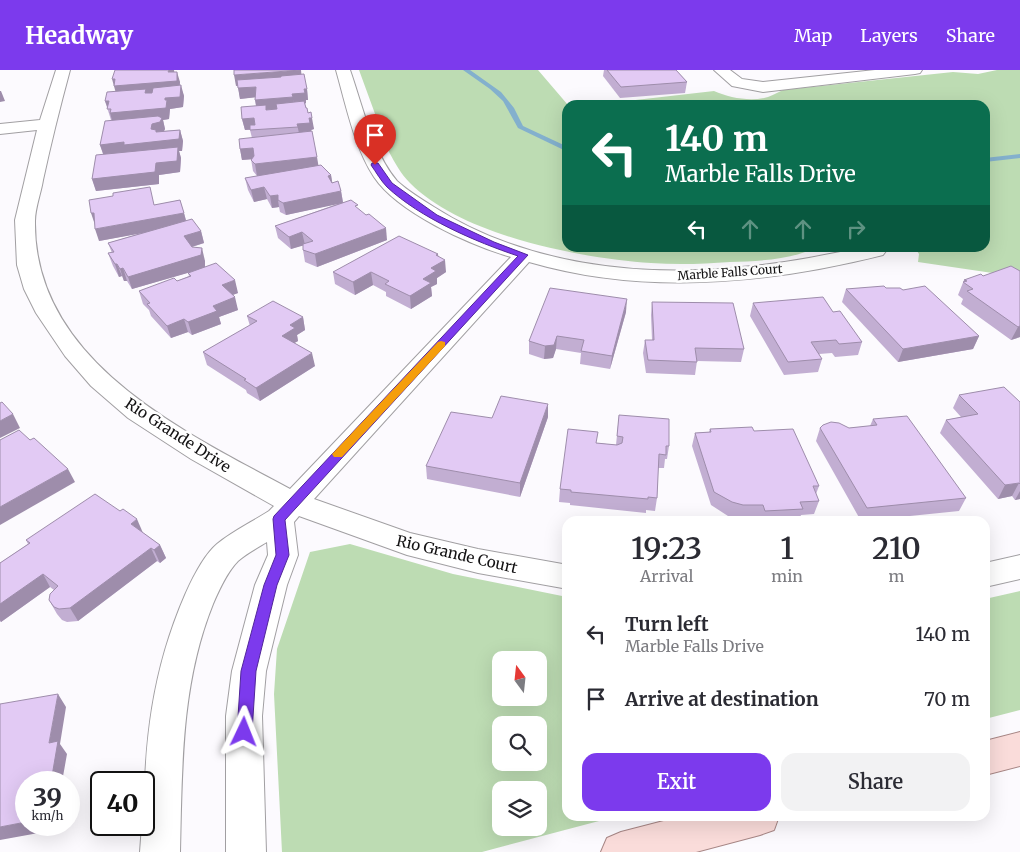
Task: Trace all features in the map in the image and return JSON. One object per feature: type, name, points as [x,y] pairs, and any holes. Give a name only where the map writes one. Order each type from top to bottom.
[{"type":"main road","points":[[990,757],[1020,749]]},
{"type":"main road","points":[[621,852],[741,821]]},
{"type":"street","name":"Rio Grande Drive","points":[[63,70],[46,124],[25,220],[28,265],[35,289],[47,313],[73,351],[100,380],[137,412],[200,452],[286,511]]},
{"type":"street","name":"Marble Falls Court","points":[[343,70],[375,165],[390,185],[434,217],[491,244],[524,255],[580,268],[631,274],[691,277],[749,273],[820,263],[871,252]]},
{"type":"street","points":[[721,70],[731,80],[745,85],[763,87],[915,70]]},
{"type":"street","points":[[0,129],[46,124]]},
{"type":"street","points":[[160,852],[165,736],[176,666],[192,616],[206,583],[227,553],[286,511],[524,255]]},
{"type":"street","points":[[246,852],[244,716],[248,671],[271,585],[283,555],[286,511]]},
{"type":"street","name":"Rio Grande Court","points":[[286,511],[478,561],[562,576]]},
{"type":"street","points":[[990,574],[1020,568]]},
{"type":"green space","points":[[359,70],[538,70],[564,100],[562,100],[562,250],[523,241],[460,217],[433,201],[410,183],[389,152]]},
{"type":"green space","points":[[997,70],[1020,70],[1020,277],[918,262],[918,252],[990,252],[990,100],[636,100],[714,91],[727,96],[755,99],[768,97],[783,90],[953,72],[978,74]]},
{"type":"green space","points":[[571,252],[805,252],[763,260],[700,264],[661,264]]},
{"type":"green space","points":[[350,544],[453,574],[562,596],[562,821],[599,821],[547,835],[547,781],[492,781],[492,836],[542,836],[482,852],[282,852],[274,694],[277,649],[310,552]]},
{"type":"green space","points":[[1020,591],[1020,710],[990,718],[990,598]]},
{"type":"building","points":[[115,70],[169,70],[168,72],[177,72],[177,81],[114,86],[115,79],[112,79]]},
{"type":"building","points":[[234,70],[301,70],[234,75]]},
{"type":"building","points":[[607,70],[676,70],[687,82],[621,87]]},
{"type":"building","points":[[304,74],[307,89],[304,89],[305,93],[292,94],[293,97],[255,100],[256,87],[238,88],[237,80]]},
{"type":"building","points":[[181,85],[180,97],[165,98],[167,100],[166,108],[110,113],[111,109],[107,109],[109,101],[105,101],[107,92],[146,89],[145,93],[152,93],[153,88]]},
{"type":"building","points":[[304,101],[308,113],[311,112],[312,118],[309,118],[310,123],[297,124],[298,127],[250,130],[250,125],[255,125],[254,118],[242,119],[241,107],[266,105],[266,110],[277,109],[276,104]]},
{"type":"building","points":[[158,116],[162,118],[160,122],[152,124],[151,129],[156,130],[156,132],[180,130],[179,139],[124,145],[124,142],[100,145],[105,121]]},
{"type":"building","points":[[312,131],[317,157],[255,164],[251,160],[254,156],[253,148],[240,149],[239,139]]},
{"type":"building","points":[[178,147],[177,161],[156,163],[155,172],[92,179],[96,155]]},
{"type":"building","points":[[321,165],[331,175],[328,176],[332,183],[338,181],[341,191],[283,203],[278,200],[278,195],[270,196],[264,187],[251,190],[245,178]]},
{"type":"building","points":[[150,187],[154,205],[180,200],[184,213],[95,229],[94,213],[91,213],[89,200],[113,196],[113,193]]},
{"type":"building","points":[[351,200],[366,215],[369,214],[386,228],[315,254],[303,250],[303,244],[313,241],[302,232],[289,237],[275,226]]},
{"type":"building","points":[[192,219],[201,231],[184,236],[192,247],[202,248],[201,255],[128,277],[123,268],[120,269],[115,264],[108,253],[114,252],[108,243]]},
{"type":"building","points":[[399,236],[438,254],[436,255],[445,260],[431,268],[436,271],[423,279],[431,283],[410,296],[385,284],[389,281],[371,272],[353,282],[333,272]]},
{"type":"building","points":[[216,263],[235,280],[222,285],[235,297],[213,306],[217,311],[188,322],[184,319],[167,326],[147,304],[150,303],[139,291],[174,278],[177,281],[191,276],[188,273]]},
{"type":"building","points":[[1011,266],[1020,271],[1020,326],[1018,327],[967,291],[973,289],[963,282],[981,274],[983,276]]},
{"type":"building","points":[[884,286],[886,288],[900,288],[903,290],[925,286],[979,336],[903,349],[846,289]]},
{"type":"building","points":[[550,288],[627,299],[612,356],[581,351],[584,340],[557,336],[554,345],[545,346],[529,341]]},
{"type":"building","points":[[823,297],[833,312],[840,311],[862,342],[839,344],[836,340],[811,342],[822,359],[788,362],[753,303]]},
{"type":"building","points":[[273,301],[303,317],[290,325],[295,328],[282,336],[312,353],[256,388],[244,380],[246,379],[203,352],[257,321],[247,316]]},
{"type":"building","points":[[652,302],[733,303],[744,349],[695,348],[697,362],[648,360],[645,340],[654,340]]},
{"type":"building","points":[[1004,387],[1020,402],[1020,484],[1005,485],[946,420],[978,414],[959,395]]},
{"type":"building","points":[[501,396],[548,404],[520,483],[426,466],[451,412],[492,418]]},
{"type":"building","points":[[2,402],[13,414],[0,421],[0,403]]},
{"type":"building","points":[[619,415],[669,419],[669,446],[666,446],[666,455],[659,454],[657,498],[648,497],[648,499],[571,492],[571,490],[560,489],[568,429],[598,432],[596,443],[617,445],[622,443],[623,437],[617,436]]},
{"type":"building","points":[[907,416],[966,498],[867,508],[820,428],[831,422],[839,423],[849,428],[877,425],[873,419]]},
{"type":"building","points":[[752,427],[754,431],[793,429],[819,486],[813,486],[819,501],[800,502],[803,509],[765,511],[763,505],[743,505],[732,502],[714,492],[695,433],[711,432],[710,429]]},
{"type":"building","points":[[19,430],[30,440],[34,438],[68,469],[0,507],[0,440]]},
{"type":"building","points":[[95,494],[120,511],[123,509],[137,519],[131,524],[160,545],[154,550],[151,548],[70,608],[59,609],[54,607],[49,600],[50,594],[58,586],[43,574],[0,604],[0,563],[30,543],[26,540]]},
{"type":"building","points":[[58,694],[49,743],[58,741],[53,771],[15,771],[15,824],[0,827],[0,704]]},
{"type":"waterway","points":[[466,70],[492,88],[505,100],[520,127],[562,147]]},
{"type":"waterway","points":[[990,159],[1020,156]]},
{"type":"slow traffic","points":[[338,454],[441,344]]},
{"type":"route","points":[[244,732],[248,671],[271,585],[283,555],[279,519],[524,255],[491,244],[434,217],[390,185],[375,165]]}]
